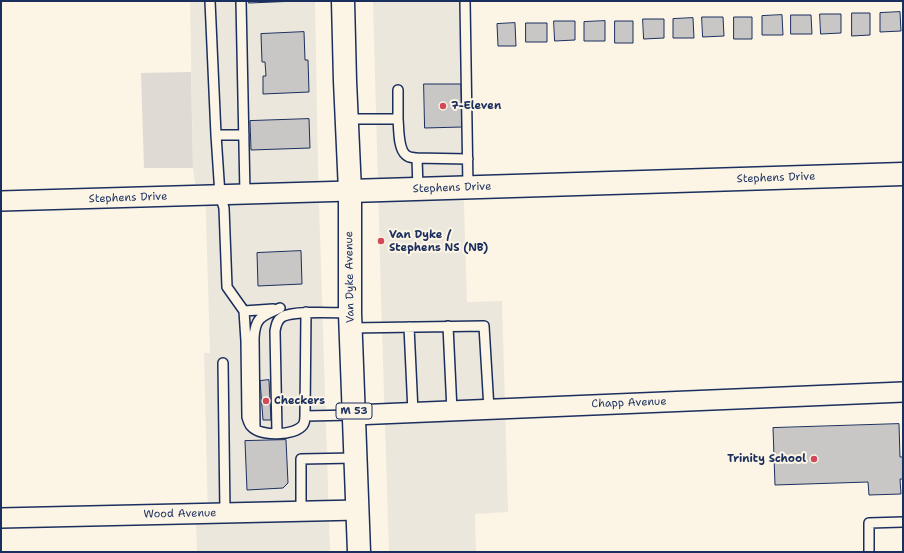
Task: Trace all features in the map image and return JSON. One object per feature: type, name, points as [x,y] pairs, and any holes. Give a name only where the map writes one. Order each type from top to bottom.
[{"type":"street","name":"Van Dyke Avenue","points":[[343,1],[350,191],[351,320],[360,552]]},
{"type":"street","name":"Stephens Drive","points":[[1,201],[903,174]]},
{"type":"street","name":"Chapp Avenue","points":[[354,414],[903,392]]},
{"type":"street","name":"Wood Avenue","points":[[1,518],[358,510]]},
{"type":"lane","points":[[210,1],[216,135],[220,195],[224,208],[227,287],[244,311],[247,417],[251,426],[255,429],[268,433],[289,433],[300,428],[305,423],[306,312]]},
{"type":"lane","points":[[241,1],[245,194]]},
{"type":"lane","points":[[465,1],[468,188]]},
{"type":"lane","points":[[398,90],[399,138],[402,150],[408,157],[468,159]]},
{"type":"lane","points":[[347,119],[398,119]]},
{"type":"lane","points":[[216,135],[244,135]]},
{"type":"lane","points":[[417,158],[418,189]]},
{"type":"lane","points":[[255,429],[254,329],[263,316],[280,308]]},
{"type":"lane","points":[[244,311],[290,308],[351,320],[409,327],[484,326],[489,409]]},
{"type":"lane","points":[[277,433],[275,330],[277,322],[282,317],[289,314],[306,312]]},
{"type":"lane","points":[[448,326],[452,411]]},
{"type":"lane","points":[[409,327],[413,412]]},
{"type":"lane","points":[[223,362],[225,513]]},
{"type":"lane","points":[[305,416],[354,414]]},
{"type":"lane","points":[[301,511],[301,459],[356,458]]},
{"type":"lane","points":[[870,552],[869,523],[903,522]]},
{"type":"shaded area","points":[[190,1],[315,1],[318,171],[330,552],[197,552],[196,521],[208,521],[204,353],[210,353],[205,184],[195,184],[193,168]]},
{"type":"shaded area","points":[[373,1],[460,1],[467,302],[502,301],[508,512],[475,514],[476,552],[389,552]]},
{"type":"shaded area","points":[[191,72],[193,168],[144,168],[141,73]]},
{"type":"building","points":[[249,1],[297,1],[249,3]]},
{"type":"building","points":[[900,12],[901,31],[880,32],[880,13]]},
{"type":"building","points":[[852,13],[870,13],[870,35],[852,36]]},
{"type":"building","points":[[820,14],[841,14],[841,33],[821,34]]},
{"type":"building","points":[[782,15],[783,35],[762,35],[762,16]]},
{"type":"building","points":[[791,15],[811,15],[812,34],[791,34]]},
{"type":"building","points":[[702,17],[723,17],[724,36],[703,37]]},
{"type":"building","points":[[734,17],[752,17],[752,39],[734,39]]},
{"type":"building","points":[[693,18],[694,38],[673,38],[673,19]]},
{"type":"building","points":[[643,19],[664,19],[664,38],[644,39]]},
{"type":"building","points":[[554,21],[575,21],[575,40],[555,41]]},
{"type":"building","points":[[605,21],[605,41],[584,41],[584,22]]},
{"type":"building","points":[[615,21],[633,21],[633,43],[615,43]]},
{"type":"building","points":[[515,23],[516,46],[498,46],[497,24]]},
{"type":"building","points":[[526,23],[547,23],[547,42],[526,42]]},
{"type":"building","points":[[304,32],[305,60],[308,60],[309,92],[263,94],[263,76],[266,76],[265,62],[262,62],[261,34]]},
{"type":"building","name":"7-Eleven","points":[[424,84],[461,84],[462,127],[425,128]]},
{"type":"building","points":[[309,119],[310,148],[251,150],[250,121]]},
{"type":"building","points":[[301,251],[302,284],[258,286],[257,253]]},
{"type":"building","name":"Checkers","points":[[269,380],[271,420],[263,420],[260,381]]},
{"type":"building","points":[[899,424],[900,457],[903,457],[903,479],[900,479],[901,494],[869,495],[868,482],[775,485],[773,428]]},
{"type":"building","points":[[286,440],[288,483],[283,488],[247,490],[245,441]]},
{"type":"place","name":"7-Eleven","points":[[443,106]]},
{"type":"place","name":"Van Dyke / Stephens NS (NB)","points":[[381,241]]},
{"type":"place","name":"Checkers","points":[[266,401]]},
{"type":"place","name":"Trinity School","points":[[814,459]]}]
